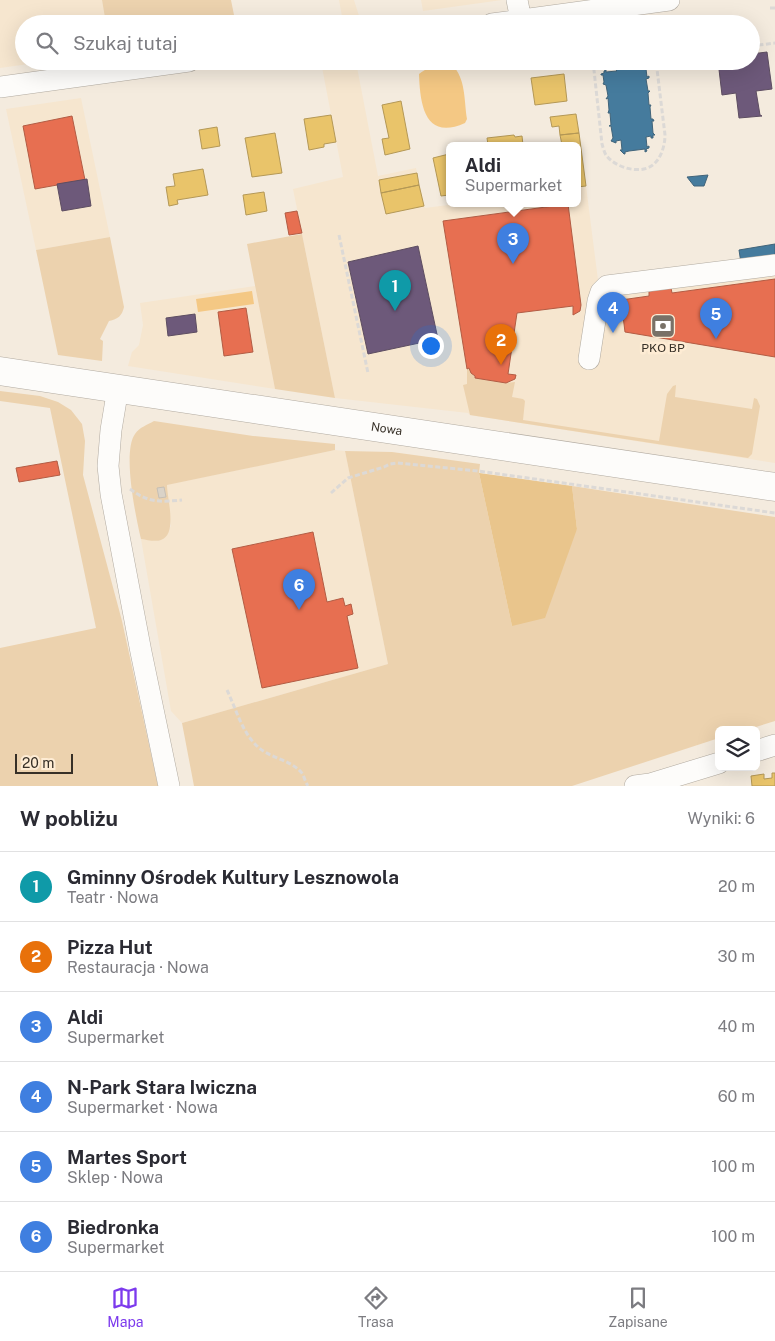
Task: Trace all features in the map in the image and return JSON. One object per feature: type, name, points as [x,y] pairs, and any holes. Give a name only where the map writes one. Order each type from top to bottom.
[{"type":"main road","name":"Nowa","points":[[0,371],[775,487]]},
{"type":"street","points":[[519,10],[669,0]]},
{"type":"street","points":[[0,87],[124,70]]},
{"type":"street","points":[[589,359],[598,301],[601,292],[607,286],[775,265]]},
{"type":"street","points":[[118,388],[110,430],[108,466],[110,494],[169,786]]},
{"type":"street","points":[[760,750],[775,745]]},
{"type":"street","points":[[635,786],[650,784],[715,764]]},
{"type":"path","points":[[760,45],[775,43]]},
{"type":"path","points":[[594,70],[602,144],[607,155],[623,167],[644,169],[654,164],[665,143],[657,70]]},
{"type":"path","points":[[339,234],[368,373]]},
{"type":"path","points":[[331,493],[348,478],[397,463],[478,471],[775,513]]},
{"type":"path","points":[[130,488],[146,499],[158,502],[182,500]]},
{"type":"path","points":[[227,690],[247,734],[257,747],[301,772],[308,786]]},
{"type":"shaded area","points":[[0,0],[102,0],[104,15],[15,15],[15,66],[0,68]]},
{"type":"shaded area","points":[[102,0],[231,0],[234,15],[104,15]]},
{"type":"shaded area","points":[[339,0],[354,0],[359,15],[342,15]]},
{"type":"shaded area","points":[[421,0],[502,0],[423,11]]},
{"type":"shaded area","points":[[323,70],[358,70],[378,176],[416,168],[425,208],[446,205],[446,207],[581,207],[581,187],[586,186],[598,280],[601,282],[775,257],[775,463],[470,415],[468,413],[335,398],[293,189],[343,177]]},
{"type":"shaded area","points":[[424,70],[457,70],[464,90],[467,119],[465,123],[452,127],[441,127],[433,124],[423,108],[419,74]]},
{"type":"shaded area","points":[[81,98],[110,237],[36,250],[6,109]]},
{"type":"shaded area","points":[[302,234],[335,398],[275,389],[247,244]]},
{"type":"shaded area","points":[[110,237],[124,307],[119,317],[109,321],[100,339],[103,341],[102,361],[58,355],[36,250]]},
{"type":"shaded area","points":[[255,286],[275,389],[128,366],[132,352],[139,345],[143,325],[140,303]]},
{"type":"shaded area","points":[[252,291],[254,304],[198,312],[196,299]]},
{"type":"shaded area","points":[[467,368],[469,368],[475,378],[506,383],[515,382],[512,397],[525,401],[523,420],[659,441],[667,394],[673,386],[676,385],[675,397],[752,409],[754,398],[757,399],[760,406],[752,454],[748,458],[470,415],[463,385],[467,384]]},
{"type":"shaded area","points":[[0,391],[40,396],[58,402],[71,410],[82,424],[85,441],[83,475],[122,621],[158,786],[0,786],[0,648],[96,628],[50,408],[0,401]]},
{"type":"shaded area","points":[[154,421],[253,436],[335,444],[335,450],[167,485],[170,515],[169,531],[161,540],[146,540],[141,539],[136,516],[131,485],[130,455],[131,443],[135,434],[141,428]]},
{"type":"shaded area","points":[[335,450],[345,451],[388,664],[182,723],[171,711],[141,539],[160,541],[171,526],[166,485]]},
{"type":"shaded area","points":[[345,451],[392,452],[480,464],[479,473],[512,626],[577,529],[572,486],[775,517],[775,721],[759,726],[715,726],[715,739],[572,786],[194,786],[182,723],[388,664]]},
{"type":"shaded area","points":[[479,473],[572,486],[577,529],[545,618],[512,626]]},
{"type":"building: Mieszkania","points":[[564,74],[567,101],[535,105],[531,78]]},
{"type":"building: Mieszkania","points":[[401,101],[410,149],[385,155],[382,139],[389,138],[382,105]]},
{"type":"building: Mieszkania","points":[[576,114],[579,133],[560,135],[559,126],[552,127],[550,117]]},
{"type":"building: Mieszkania","points":[[331,115],[336,142],[309,150],[304,119]]},
{"type":"building: Mieszkania","points":[[217,127],[220,146],[202,149],[199,130]]},
{"type":"building: Mieszkania","points":[[275,133],[282,173],[252,177],[245,138]]},
{"type":"building: Mieszkania","points":[[579,133],[580,142],[561,142],[560,135]]},
{"type":"building: Mieszkania","points":[[514,135],[515,137],[522,136],[523,142],[488,142],[487,138]]},
{"type":"building: Mieszkania","points":[[581,148],[586,186],[581,187]]},
{"type":"building: Mieszkania","points":[[446,155],[446,195],[441,196],[433,158]]},
{"type":"building: Mieszkania","points":[[203,169],[208,195],[177,200],[178,204],[169,206],[166,187],[175,186],[173,174]]},
{"type":"building: Mieszkania","points":[[417,173],[419,185],[381,193],[379,180]]},
{"type":"building: Mieszkania","points":[[419,185],[424,206],[386,214],[381,193]]},
{"type":"building: Mieszkania","points":[[264,192],[267,211],[246,215],[243,195]]},
{"type":"building: Mieszkania","points":[[772,773],[775,773],[775,786],[752,786],[751,776],[764,774],[764,779],[772,778]]},
{"type":"building: Handel","points":[[72,116],[85,180],[35,189],[23,126]]},
{"type":"building: Handel","points":[[546,207],[568,207],[581,305],[580,311],[573,315],[573,306],[517,313],[508,374],[516,375],[515,379],[506,383],[475,378],[469,368],[467,369],[443,221]]},
{"type":"building: Handel","points":[[297,211],[302,233],[289,235],[285,213]]},
{"type":"building: Handel","points":[[775,279],[775,357],[625,332],[621,300],[649,296],[649,291],[671,288],[672,293]]},
{"type":"building: Handel","points":[[246,308],[253,352],[224,356],[218,312]]},
{"type":"building: Handel","points":[[57,461],[60,475],[19,482],[16,468]]},
{"type":"building: Handel","points":[[313,532],[327,602],[343,598],[345,606],[351,604],[353,614],[347,616],[358,668],[262,688],[232,549]]},
{"type":"building: Biura","points":[[767,52],[772,89],[756,91],[760,115],[762,116],[739,118],[736,93],[722,95],[719,70],[760,70],[760,53]]},
{"type":"building: Biura","points":[[87,179],[91,206],[62,211],[57,184]]},
{"type":"building: Biura","points":[[418,246],[438,339],[368,354],[348,262]]},
{"type":"building: Biura","points":[[195,314],[197,332],[168,336],[166,318]]},
{"type":"building: Publiczne","points":[[606,70],[606,72],[646,70],[647,77],[649,76],[646,79],[648,91],[650,91],[648,93],[649,105],[651,105],[651,119],[654,121],[652,121],[653,133],[655,135],[653,135],[653,138],[651,136],[646,137],[647,147],[649,146],[649,148],[645,152],[645,149],[629,151],[624,154],[620,150],[622,150],[621,140],[616,141],[616,143],[611,141],[613,138],[611,126],[609,126],[611,125],[610,113],[608,113],[608,98],[606,99],[608,96],[606,85],[603,84],[603,75],[601,74]]},
{"type":"building: Publiczne","points":[[708,175],[704,186],[694,186],[687,177]]},
{"type":"building: Publiczne","points":[[775,244],[775,257],[741,263],[739,250]]},
{"type":"building: Inne","points":[[164,487],[166,497],[159,498],[157,488]]},
{"type":"place","name":"Aldi","points":[[513,264]]},
{"type":"place","name":"Gminny Ośrodek Kultury Lesznowola","points":[[395,311]]},
{"type":"place","name":"PKO BP","points":[[663,326]]},
{"type":"place","name":"N-Park Stara Iwiczna","points":[[613,333]]},
{"type":"place","name":"Martes Sport","points":[[716,339]]},
{"type":"place","name":"Pizza Hut","points":[[501,365]]},
{"type":"place","name":"Biedronka","points":[[299,610]]}]
